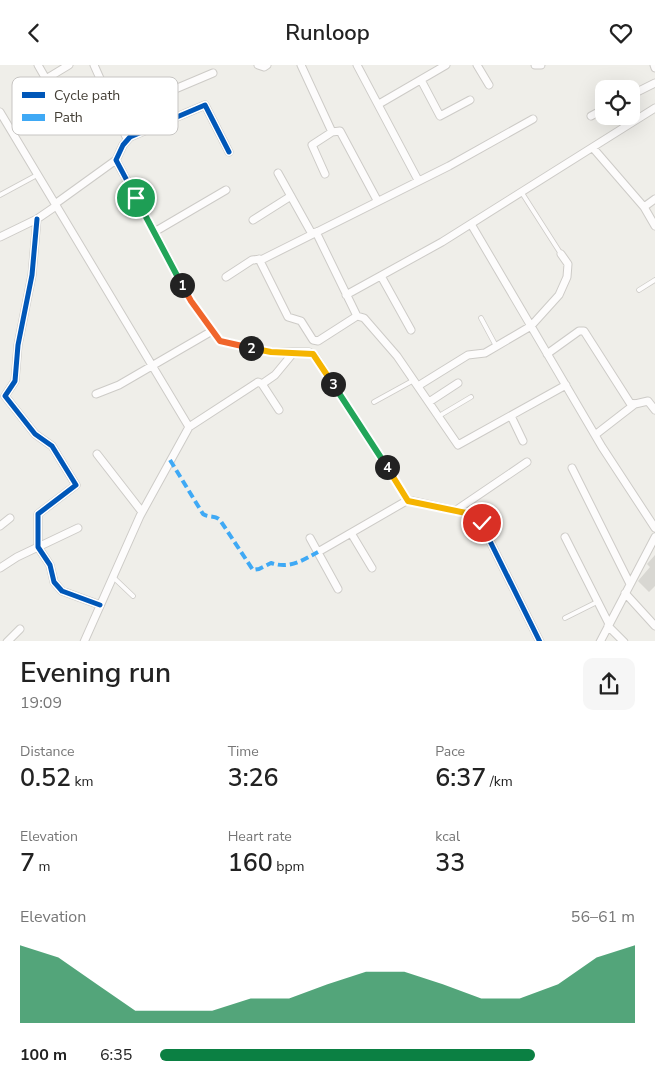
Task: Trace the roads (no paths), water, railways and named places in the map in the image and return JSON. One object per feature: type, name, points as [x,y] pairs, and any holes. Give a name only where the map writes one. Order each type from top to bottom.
[{"type":"street","points":[[38,65],[45,77]]},
{"type":"street","points":[[49,77],[69,65]]},
{"type":"street","points":[[94,65],[99,77]]},
{"type":"street","points":[[258,65],[264,67],[267,65]]},
{"type":"street","points":[[301,65],[332,132]]},
{"type":"street","points":[[358,65],[418,180]]},
{"type":"street","points":[[379,104],[446,65]]},
{"type":"street","points":[[477,65],[489,85]]},
{"type":"street","points":[[535,65],[541,65]]},
{"type":"street","points":[[178,88],[213,73]]},
{"type":"street","points":[[421,80],[440,116],[470,100]]},
{"type":"street","points":[[640,90],[655,83]]},
{"type":"street","points":[[178,117],[205,105],[229,152]]},
{"type":"street","points":[[346,295],[471,224],[655,108]]},
{"type":"street","points":[[0,112],[12,132]]},
{"type":"street","points":[[591,116],[595,114]]},
{"type":"street","points":[[226,277],[252,259],[263,259],[533,119]]},
{"type":"street","points":[[325,174],[312,145],[338,130],[342,132],[377,200]]},
{"type":"street","points":[[14,135],[189,427]]},
{"type":"street","points":[[125,135],[127,139]]},
{"type":"street","points":[[0,237],[37,219],[116,160],[118,151],[127,139],[136,135]]},
{"type":"street","points":[[593,148],[644,207],[655,226]]},
{"type":"street","points":[[116,160],[156,231],[167,257],[191,301],[220,341],[271,352],[311,353],[408,501]]},
{"type":"street","points":[[278,173],[314,233],[357,316],[364,318],[397,356],[458,445],[566,385]]},
{"type":"street","points":[[156,231],[226,190]]},
{"type":"street","points":[[253,220],[291,196]]},
{"type":"street","points":[[644,207],[655,199]]},
{"type":"street","points":[[37,219],[32,275],[18,345],[16,381],[5,396],[35,434],[52,446],[76,485],[38,514],[38,547],[50,565],[52,578],[59,589],[100,605]]},
{"type":"street","points":[[471,224],[595,435],[655,528]]},
{"type":"street","points":[[416,383],[468,355],[483,353],[531,326],[558,295],[567,277],[568,264],[561,254]]},
{"type":"street","points":[[258,259],[288,317],[301,321],[315,341]]},
{"type":"street","points":[[381,276],[411,330]]},
{"type":"street","points":[[311,353],[315,341],[357,316]]},
{"type":"street","points":[[96,395],[119,385],[212,331]]},
{"type":"street","points":[[547,354],[580,331],[584,331],[627,400],[635,404]]},
{"type":"street","points":[[262,384],[275,375],[294,352]]},
{"type":"street","points":[[84,641],[142,512],[189,427],[258,382],[262,384],[279,410]]},
{"type":"street","points":[[428,402],[458,383]]},
{"type":"street","points":[[595,435],[635,404],[648,401],[655,410]]},
{"type":"street","points":[[511,416],[524,441]]},
{"type":"street","points":[[97,454],[142,512]]},
{"type":"street","points":[[455,511],[527,462]]},
{"type":"street","points":[[572,468],[630,584]]},
{"type":"street","points":[[318,552],[408,501],[475,516],[482,523],[540,641]]},
{"type":"street","points":[[0,526],[10,518]]},
{"type":"street","points":[[0,569],[38,547],[78,528]]},
{"type":"street","points":[[351,533],[372,568]]},
{"type":"street","points":[[565,537],[608,625],[624,641]]},
{"type":"street","points":[[310,538],[338,589]]},
{"type":"street","points":[[600,641],[654,542]]},
{"type":"street","points":[[625,593],[655,626]]},
{"type":"street","points":[[7,641],[20,629]]},
{"type":"lane","points":[[0,195],[37,175]]},
{"type":"lane","points":[[522,193],[561,254]]},
{"type":"lane","points":[[639,290],[655,280]]},
{"type":"lane","points":[[481,317],[496,346]]},
{"type":"lane","points":[[374,402],[416,383]]},
{"type":"lane","points":[[438,416],[471,397]]},
{"type":"lane","points":[[113,577],[133,596]]},
{"type":"lane","points":[[566,618],[597,602]]}]
